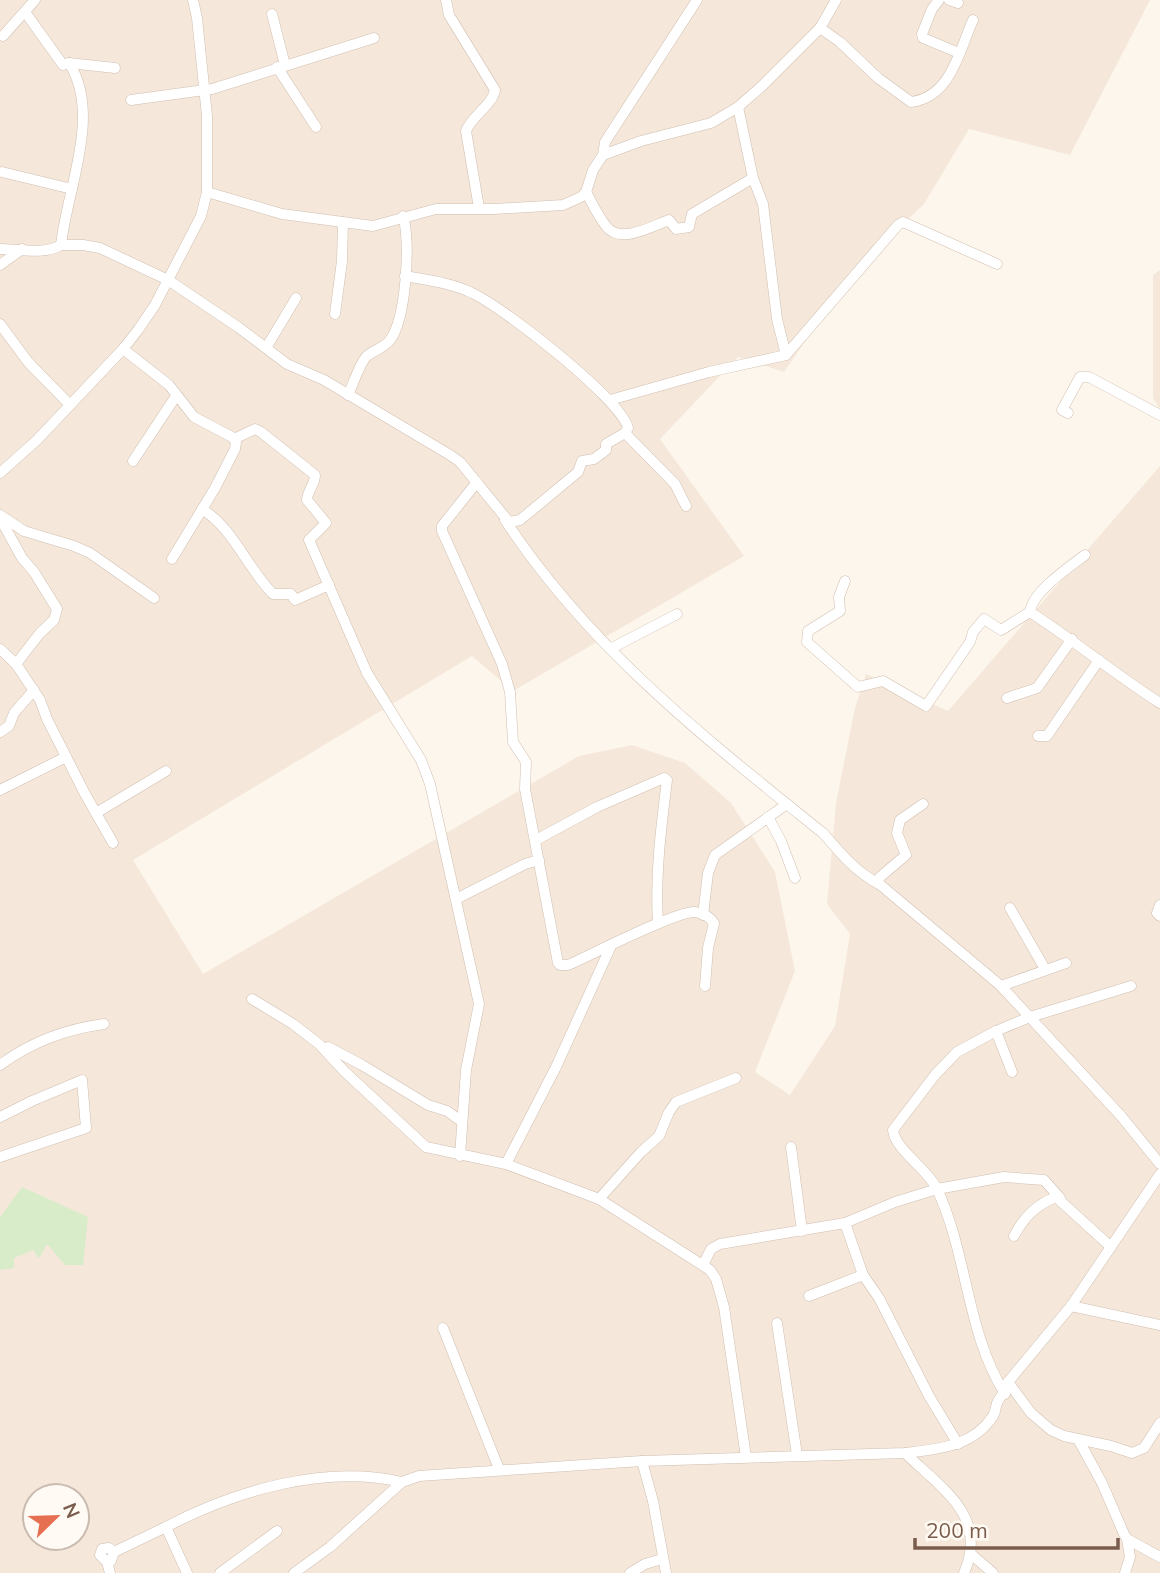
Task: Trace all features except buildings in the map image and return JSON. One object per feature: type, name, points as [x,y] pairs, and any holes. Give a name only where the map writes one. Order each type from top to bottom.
[{"type":"street","points":[[3,36],[35,0]]},
{"type":"street","points":[[0,473],[123,349],[147,318],[201,216],[207,192],[207,117],[199,28],[193,0]]},
{"type":"street","points":[[446,0],[449,15],[495,90],[492,99],[468,124],[466,131],[478,208]]},
{"type":"street","points":[[207,192],[282,214],[373,226],[436,209],[563,205],[586,192],[593,170],[603,155],[605,142],[697,0]]},
{"type":"street","points":[[603,155],[641,141],[711,123],[738,107],[820,28],[836,0]]},
{"type":"street","points":[[939,0],[932,9],[923,38],[959,53]]},
{"type":"street","points":[[25,12],[63,65],[69,63],[115,68]]},
{"type":"street","points":[[272,14],[281,66],[316,127]]},
{"type":"street","points":[[820,28],[840,42],[878,78],[911,102],[922,100],[942,87],[950,77],[973,20]]},
{"type":"street","points":[[131,100],[212,89],[374,38]]},
{"type":"street","points":[[61,245],[83,118],[81,88],[69,63]]},
{"type":"street","points":[[738,107],[753,178],[763,204],[777,319],[786,355]]},
{"type":"street","points":[[2,172],[72,189]]},
{"type":"street","points":[[586,192],[606,228],[612,232],[629,234],[668,220],[676,229],[689,227],[692,214],[753,178]]},
{"type":"street","points":[[348,395],[366,357],[383,346],[396,328],[408,238],[403,216]]},
{"type":"street","points":[[334,314],[342,261],[343,222]]},
{"type":"street","points":[[610,400],[709,372],[786,355],[903,222],[997,264]]},
{"type":"street","points":[[0,249],[57,248],[61,245],[83,244],[100,248],[168,280],[287,364],[324,380],[450,454],[509,522],[520,520],[578,472],[582,461],[594,459],[606,450],[606,444],[625,433],[627,422],[610,400],[519,324],[471,292],[405,276]]},
{"type":"street","points":[[0,265],[22,249]]},
{"type":"street","points":[[266,348],[296,298]]},
{"type":"street","points":[[0,324],[28,362],[70,405]]},
{"type":"street","points":[[123,349],[169,385],[194,416],[234,439]]},
{"type":"street","points":[[1068,414],[1062,410],[1080,377],[1089,377],[1160,415]]},
{"type":"street","points":[[132,461],[176,396]]},
{"type":"street","points":[[234,439],[254,429],[312,471],[315,481],[307,500],[326,523],[309,540],[368,673],[421,760],[430,784],[479,1004],[466,1070],[460,1156]]},
{"type":"street","points":[[625,433],[675,484],[686,506]]},
{"type":"street","points":[[172,559],[235,449],[234,439]]},
{"type":"street","points":[[477,482],[442,526],[442,531],[484,622],[510,692],[513,741],[526,762],[525,789],[558,963],[568,965],[688,912],[712,919],[715,928],[708,948],[705,986]]},
{"type":"street","points":[[491,500],[521,545],[610,649],[685,722],[824,834],[866,877],[879,884],[1001,986],[1121,1116],[1160,1164]]},
{"type":"street","points":[[202,509],[214,516],[236,544],[248,566],[273,594],[291,594],[295,600],[329,585]]},
{"type":"street","points":[[0,517],[24,531],[90,553],[154,598]]},
{"type":"street","points":[[0,517],[22,558],[57,609],[54,620],[16,664]]},
{"type":"street","points":[[845,581],[839,597],[840,611],[808,631],[807,642],[858,687],[883,681],[926,705],[984,619],[1001,631],[1030,612],[1031,605],[1058,575],[1085,555]]},
{"type":"street","points":[[1030,612],[1072,639],[1131,686],[1160,704]]},
{"type":"street","points":[[610,649],[677,614]]},
{"type":"street","points":[[1007,698],[1037,688],[1072,639]]},
{"type":"street","points":[[0,649],[16,664],[34,690],[66,757],[113,843]]},
{"type":"street","points":[[1038,736],[1046,736],[1099,660]]},
{"type":"street","points":[[0,732],[9,726],[14,713],[34,690]]},
{"type":"street","points":[[0,790],[66,757]]},
{"type":"street","points":[[96,813],[166,771]]},
{"type":"street","points":[[536,840],[597,807],[664,778],[667,780],[658,854],[658,923]]},
{"type":"street","points":[[703,915],[708,873],[715,855],[787,804]]},
{"type":"street","points":[[879,884],[880,877],[906,855],[897,832],[900,820],[923,804]]},
{"type":"street","points":[[768,817],[795,877]]},
{"type":"street","points":[[646,858],[658,854]]},
{"type":"street","points":[[456,899],[525,864],[539,860]]},
{"type":"street","points":[[1160,905],[1157,913],[1160,916]]},
{"type":"street","points":[[1010,908],[1045,969]]},
{"type":"street","points":[[506,1164],[556,1067],[611,946]]},
{"type":"street","points":[[1001,986],[1066,964]]},
{"type":"street","points":[[1005,1394],[982,1348],[966,1275],[937,1189],[923,1168],[899,1145],[893,1130],[946,1061],[957,1052],[1030,1017],[1131,986]]},
{"type":"street","points":[[252,999],[309,1037],[461,1121]]},
{"type":"street","points":[[0,1065],[22,1051],[75,1028],[104,1024]]},
{"type":"street","points":[[996,1031],[1012,1072]]},
{"type":"street","points":[[309,1037],[413,1138],[426,1147],[506,1164],[599,1199],[703,1265],[716,1279],[724,1307],[746,1457]]},
{"type":"street","points":[[599,1199],[640,1152],[659,1136],[676,1102],[736,1078]]},
{"type":"street","points":[[0,1117],[82,1080],[86,1128],[0,1157]]},
{"type":"street","points":[[791,1147],[802,1231]]},
{"type":"street","points":[[293,1573],[330,1547],[402,1482],[428,1475],[642,1461],[905,1453],[958,1444],[972,1438],[995,1413],[996,1403],[1005,1394],[1008,1382],[1071,1306],[1160,1174]]},
{"type":"street","points":[[703,1265],[711,1249],[720,1244],[845,1223],[895,1202],[937,1189],[1004,1177],[1044,1180],[1111,1247]]},
{"type":"street","points":[[1014,1236],[1026,1217],[1036,1208],[1052,1198],[1060,1198]]},
{"type":"street","points":[[845,1223],[863,1275],[958,1444]]},
{"type":"street","points":[[809,1296],[863,1275]]},
{"type":"street","points":[[1071,1306],[1160,1325]]},
{"type":"street","points":[[777,1323],[797,1455]]},
{"type":"street","points":[[443,1328],[499,1469]]},
{"type":"street","points":[[1008,1382],[1031,1413],[1044,1426],[1058,1434],[1132,1453],[1144,1448],[1160,1423]]},
{"type":"street","points":[[1078,1439],[1127,1539],[1130,1557],[1125,1573]]},
{"type":"street","points":[[905,1453],[966,1516],[971,1531],[971,1554],[964,1573]]},
{"type":"street","points":[[642,1461],[653,1500],[666,1573]]},
{"type":"street","points":[[110,1573],[107,1562],[113,1559],[114,1552],[192,1513],[251,1491],[343,1475],[377,1476],[402,1482]]},
{"type":"street","points":[[166,1527],[187,1573]]},
{"type":"street","points":[[220,1573],[277,1531]]},
{"type":"street","points":[[1127,1539],[1160,1557]]},
{"type":"street","points":[[971,1554],[993,1573]]},
{"type":"street","points":[[630,1573],[645,1564],[662,1559]]},
{"type":"shaded area","points":[[0,0],[1150,0],[1070,155],[969,129],[924,204],[851,274],[784,372],[738,357],[660,439],[744,556],[513,691],[472,656],[133,860],[203,974],[579,756],[632,745],[685,763],[731,803],[775,872],[795,971],[755,1072],[790,1095],[835,1026],[850,934],[827,904],[836,803],[855,708],[866,674],[948,711],[1160,466],[1160,1573],[0,1573]]},
{"type":"shaded area","points":[[1160,270],[1160,409],[1153,398],[1153,275]]},
{"type":"green space","points":[[22,1187],[88,1217],[83,1265],[65,1265],[47,1244],[39,1258],[33,1250],[14,1258],[14,1268],[0,1270],[0,1217]]}]
